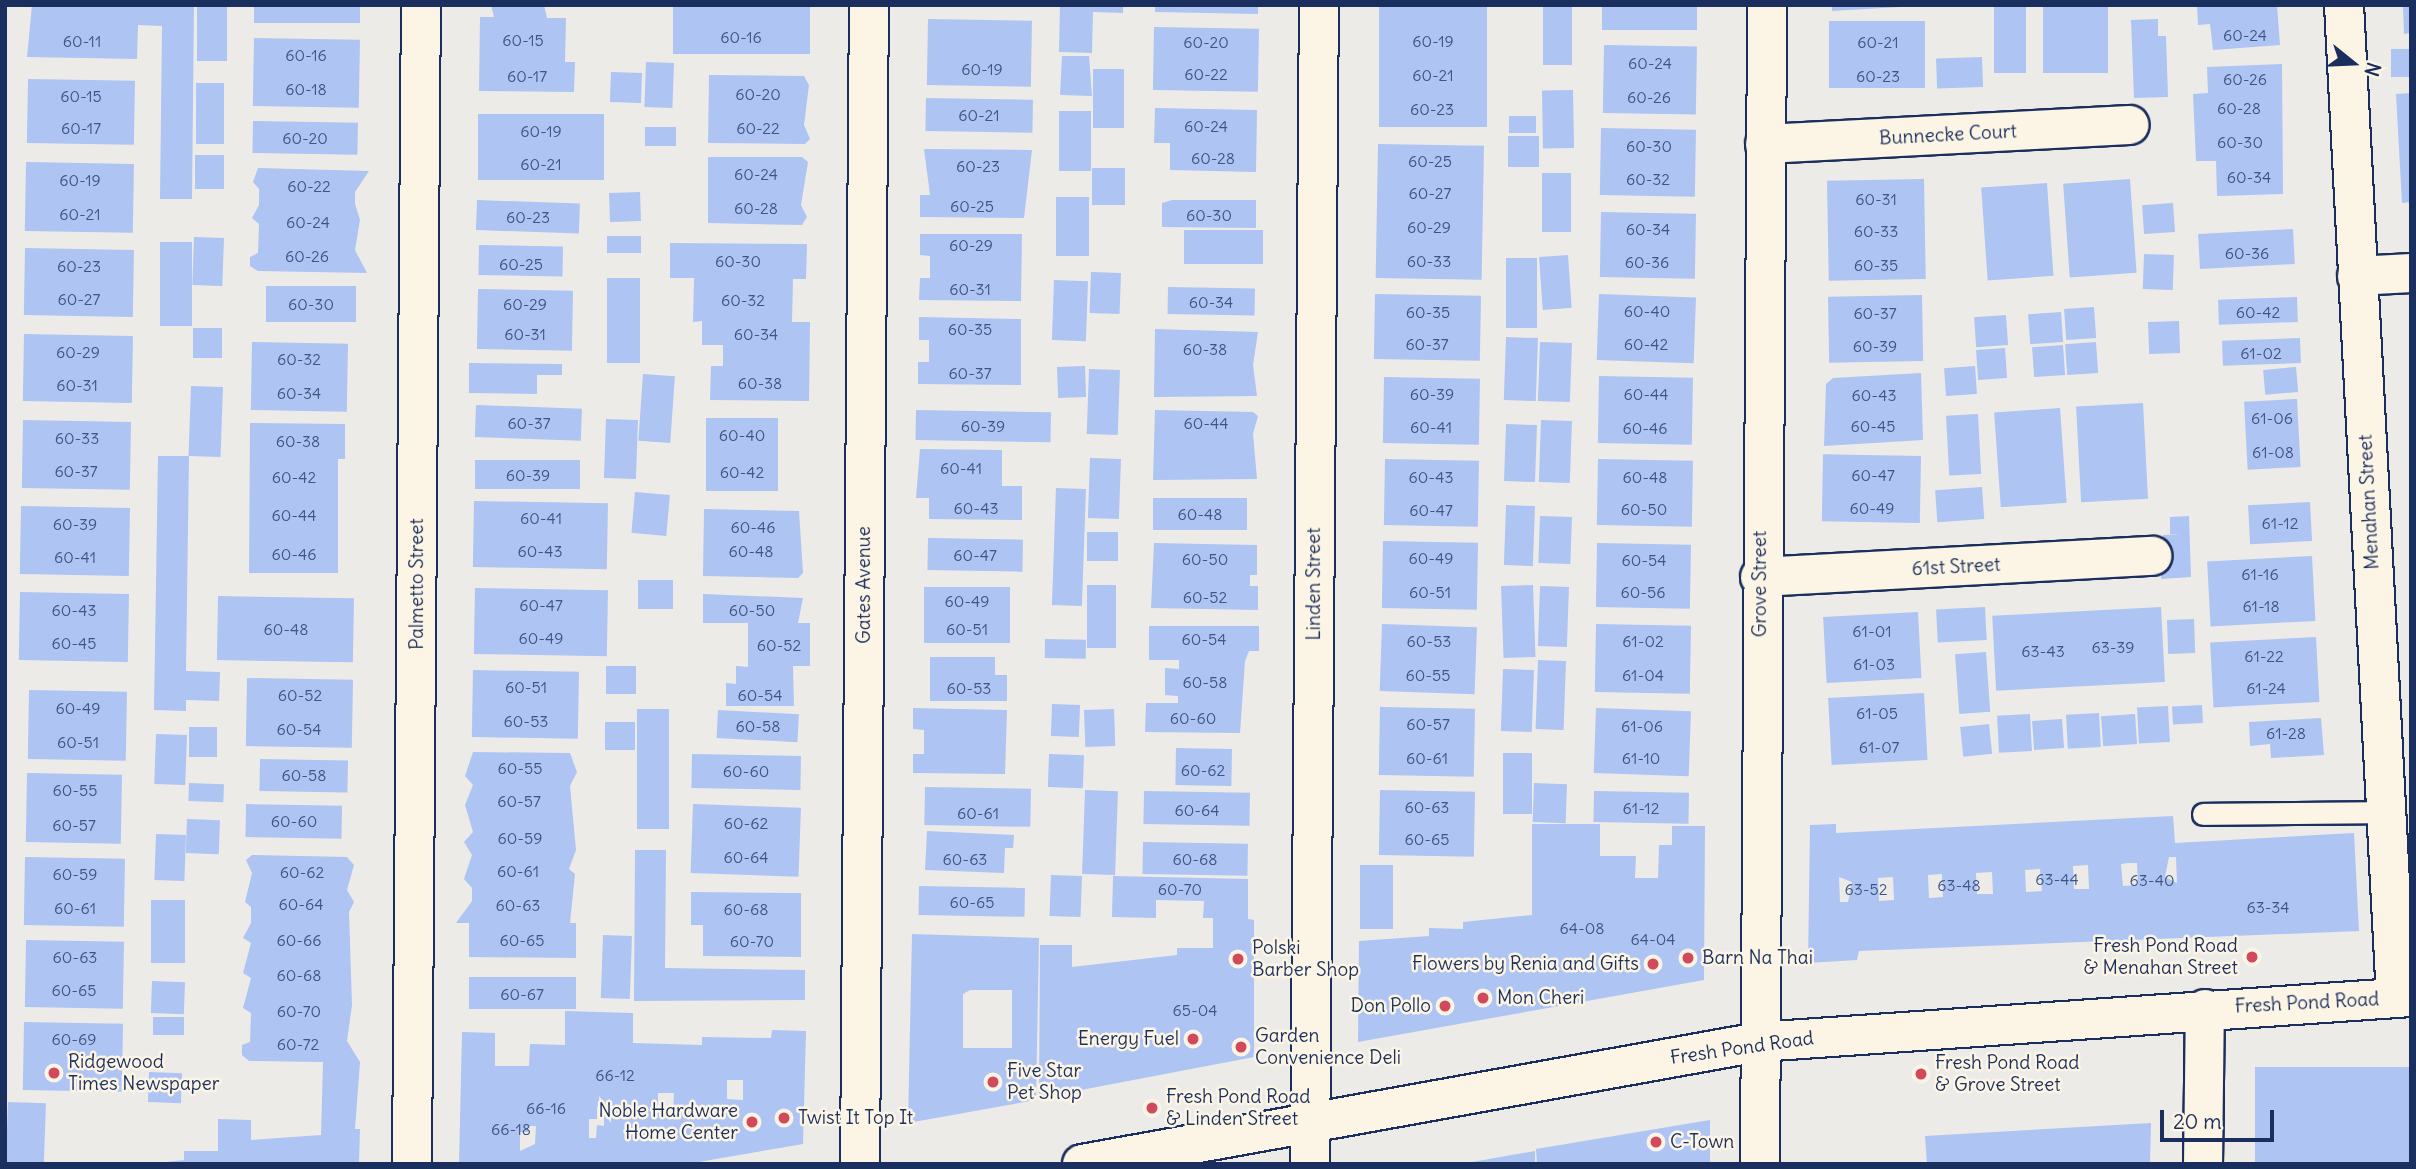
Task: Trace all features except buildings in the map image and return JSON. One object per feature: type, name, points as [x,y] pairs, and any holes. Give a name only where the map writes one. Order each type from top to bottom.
[{"type":"street","name":"Palmetto Street","points":[[412,1164],[421,5]]},
{"type":"street","name":"Gates Avenue","points":[[860,1164],[869,5]]},
{"type":"street","name":"Linden Street","points":[[1310,1164],[1319,5]]},
{"type":"street","name":"Grove Street","points":[[1760,1164],[1760,577],[1767,5]]},
{"type":"street","name":"Menahan Street","points":[[2344,5],[2386,812],[2403,998]]},
{"type":"street","name":"Bunnecke Court","points":[[1765,144],[2130,125]]},
{"type":"street","points":[[2357,276],[2411,273]]},
{"type":"street","name":"61st Street","points":[[1760,577],[2152,556]]},
{"type":"street","name":"Fresh Pond Road","points":[[1082,1164],[1759,1042],[2205,1009],[2403,998]]},
{"type":"street","points":[[2203,1164],[2205,1009]]},
{"type":"lane","points":[[2203,814],[2386,812]]},
{"type":"place","name":"Fresh Pond Road & Menahan Street","points":[[2252,957]]},
{"type":"place","name":"Barn Na Thai","points":[[1688,958]]},
{"type":"place","name":"Polski Barber Shop","points":[[1238,959]]},
{"type":"place","name":"Flowers by Renia and Gifts","points":[[1653,964]]},
{"type":"place","name":"Mon Cheri","points":[[1483,998]]},
{"type":"place","name":"Don Pollo","points":[[1445,1006]]},
{"type":"place","name":"Energy Fuel","points":[[1193,1039]]},
{"type":"place","name":"Garden Convenience Deli","points":[[1241,1047]]},
{"type":"place","name":"Ridgewood Times Newspaper","points":[[54,1073]]},
{"type":"place","name":"Fresh Pond Road & Grove Street","points":[[1921,1074]]},
{"type":"place","name":"Five Star Pet Shop","points":[[993,1082]]},
{"type":"place","name":"Fresh Pond Road & Linden Street","points":[[1152,1108]]},
{"type":"place","name":"Twist It Top It","points":[[784,1118]]},
{"type":"place","name":"Noble Hardware Home Center","points":[[752,1122]]},
{"type":"place","name":"C-Town","points":[[1656,1142]]}]
